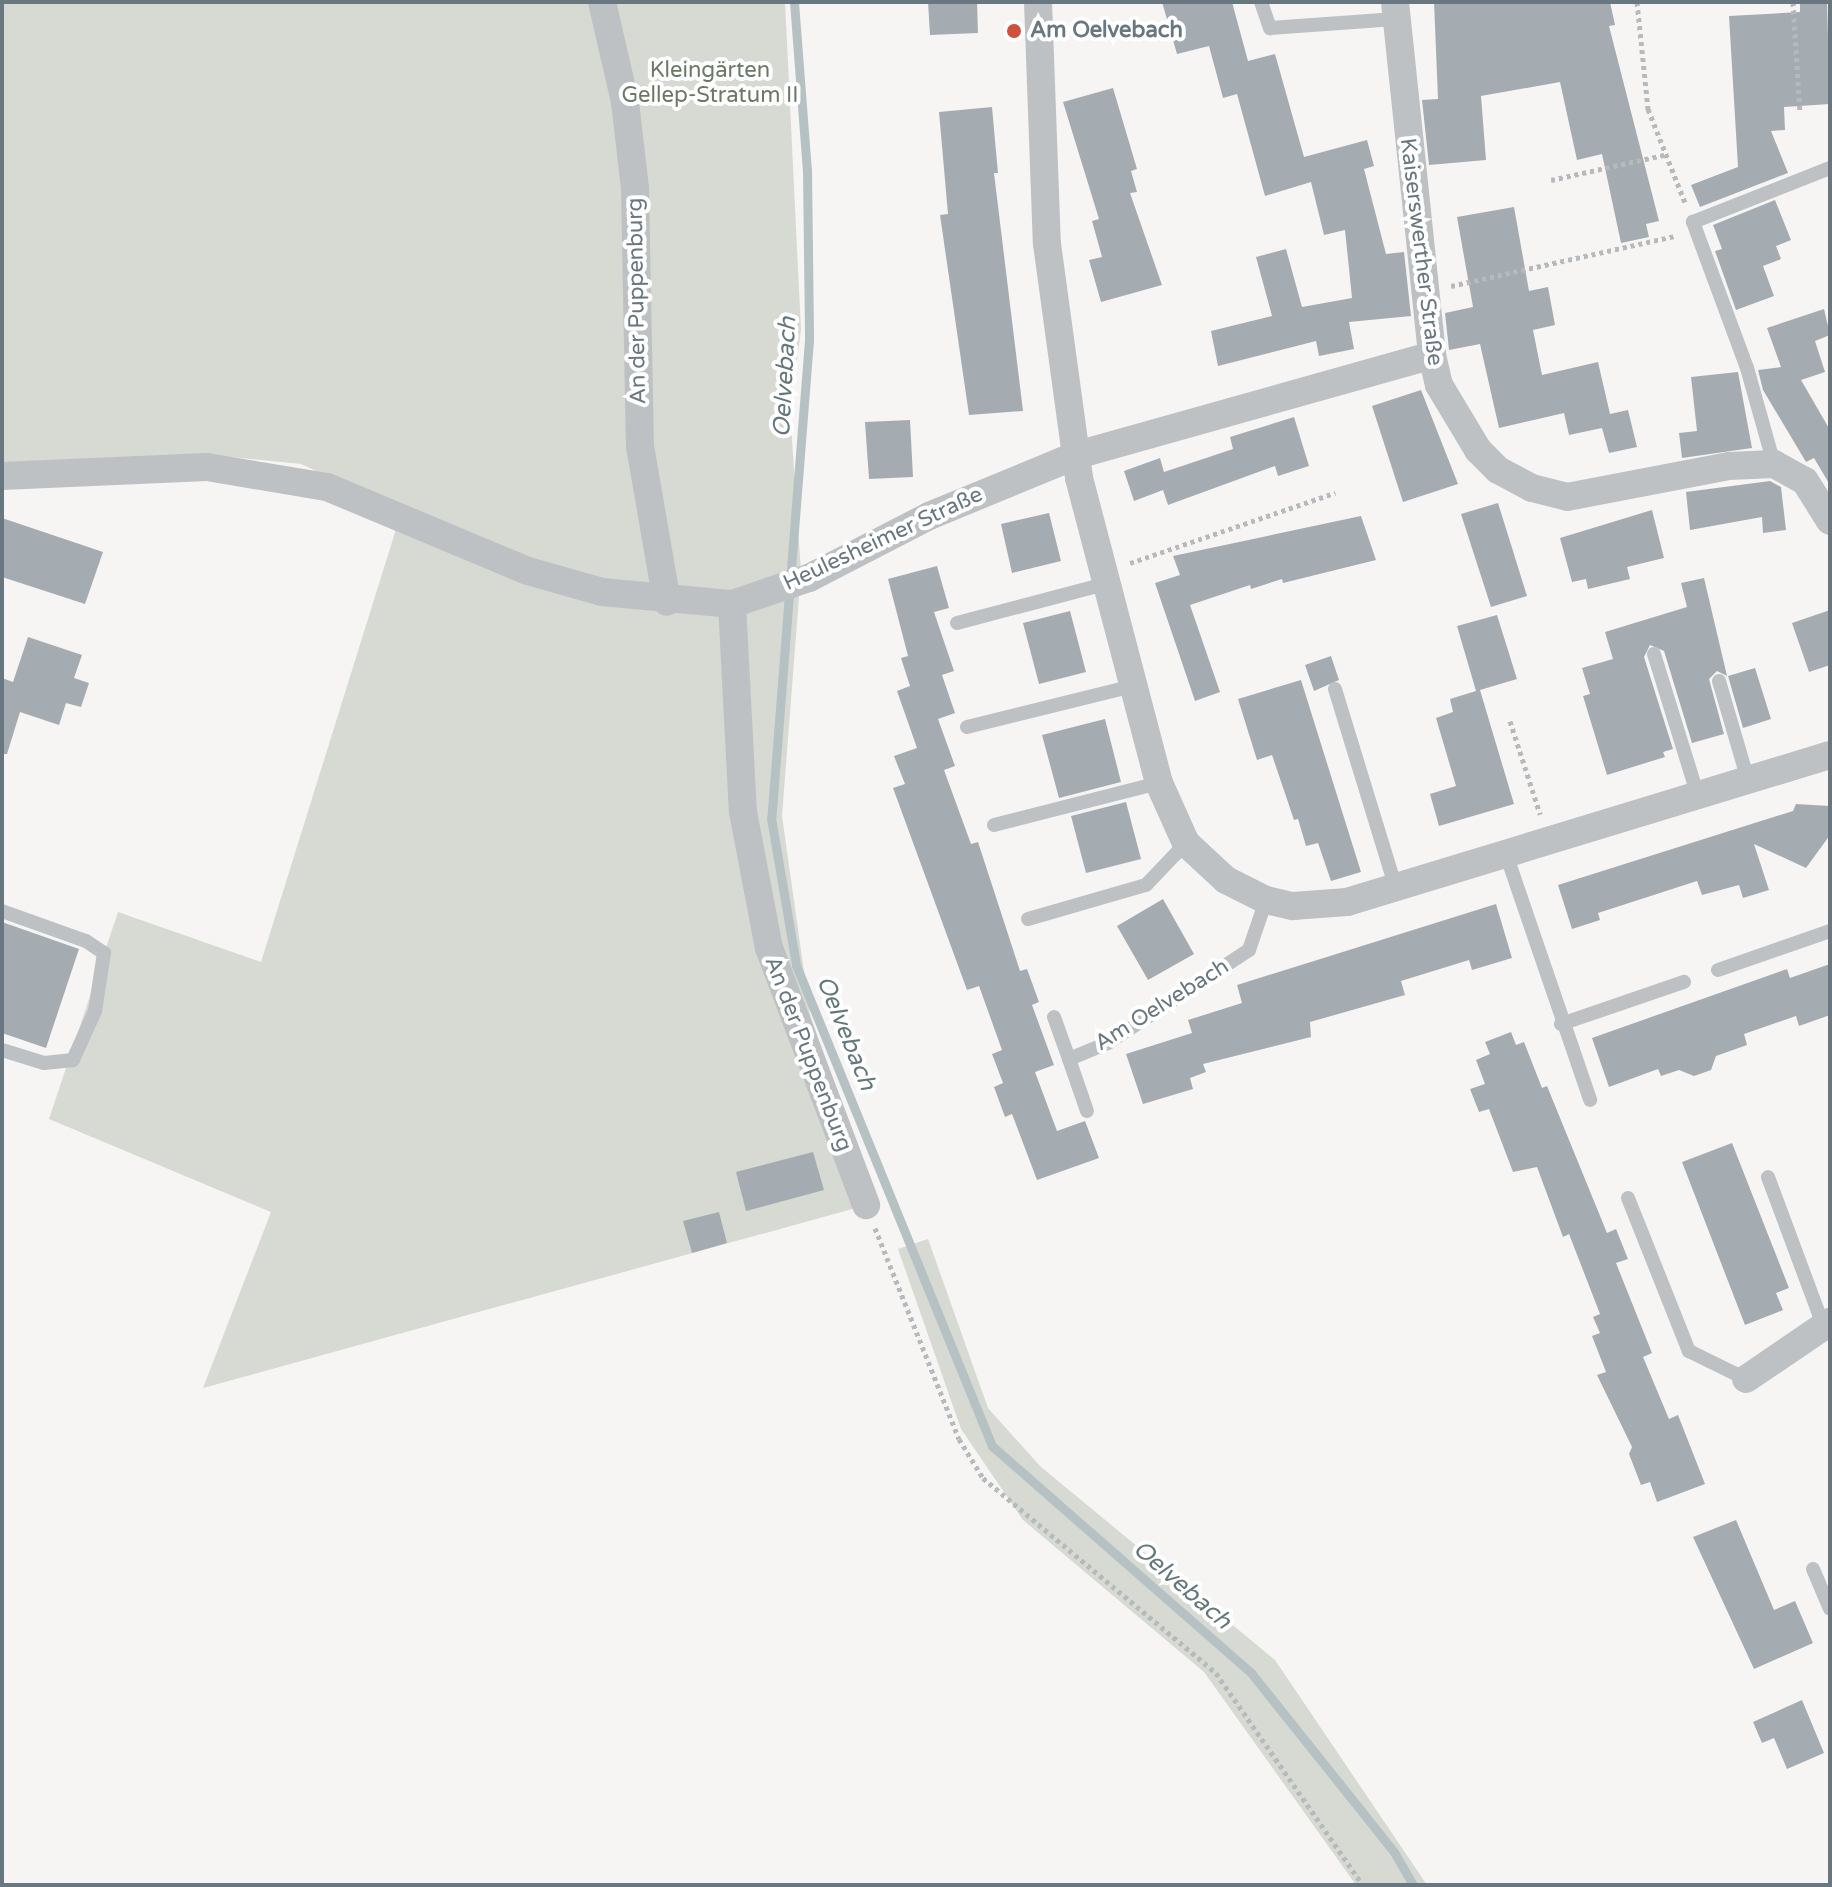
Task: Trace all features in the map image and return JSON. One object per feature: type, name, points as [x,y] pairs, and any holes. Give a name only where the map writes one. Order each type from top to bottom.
[{"type":"street","name":"An der Puppenburg","points":[[602,2],[625,102],[635,189],[640,446],[667,602]]},
{"type":"street","points":[[1038,2],[1047,244],[1077,455],[1104,578],[1159,783],[1186,843],[1226,880],[1266,900],[1293,906],[1347,902],[1830,755]]},
{"type":"street","name":"Kaiserswerther Straße","points":[[1396,10],[1422,292],[1432,355],[1439,385],[1478,450],[1498,470],[1532,488],[1567,497],[1729,466],[1774,464]]},
{"type":"street","name":"Heulesheimer Straße","points":[[2,476],[207,467],[327,487],[528,571],[602,592],[667,602],[732,604],[809,578],[929,516],[1077,455],[1432,355]]},
{"type":"street","points":[[1774,464],[1805,481],[1830,521]]},
{"type":"street","name":"An der Puppenburg","points":[[732,604],[743,812],[769,948],[866,1205]]},
{"type":"street","points":[[1746,1379],[1827,1323]]},
{"type":"lane","name":"Kaiserswerther Straße","points":[[1261,2],[1270,28],[1396,10]]},
{"type":"lane","points":[[1774,464],[1747,368],[1694,226],[1830,168]]},
{"type":"lane","points":[[957,623],[1104,578]]},
{"type":"lane","points":[[1654,654],[1698,796]]},
{"type":"lane","points":[[1719,681],[1748,780]]},
{"type":"lane","points":[[967,727],[1133,686]]},
{"type":"lane","points":[[1335,689],[1396,888]]},
{"type":"lane","points":[[994,825],[1159,783]]},
{"type":"lane","points":[[1028,919],[1146,885],[1186,843]]},
{"type":"lane","points":[[1506,854],[1561,1024],[1590,1100]]},
{"type":"lane","name":"Am Oelvebach","points":[[1069,1059],[1108,1043],[1249,950],[1266,900]]},
{"type":"lane","points":[[2,911],[86,941],[104,953],[95,1011],[73,1060],[44,1063],[2,1050]]},
{"type":"lane","points":[[1718,970],[1830,931]]},
{"type":"lane","points":[[1561,1024],[1684,982]]},
{"type":"lane","name":"Am Oelvebach","points":[[1054,1017],[1087,1111]]},
{"type":"lane","points":[[1768,1177],[1827,1323]]},
{"type":"lane","points":[[1628,1198],[1689,1351],[1746,1379]]},
{"type":"lane","points":[[1813,1569],[1830,1609]]},
{"type":"path","points":[[1422,292],[1694,226],[1648,109],[1637,2]]},
{"type":"path","points":[[1793,2],[1800,112]]},
{"type":"path","points":[[1551,180],[1664,155]]},
{"type":"path","points":[[1104,578],[1335,493]]},
{"type":"path","points":[[1510,721],[1549,841]]},
{"type":"path","points":[[866,1205],[959,1439],[983,1478],[1216,1673],[1363,1885]]},
{"type":"green space","name":"Kleingärten Gellep-Stratum II","points":[[2,2],[785,2],[801,330],[790,411],[801,571],[782,816],[810,1014],[874,1203],[203,1388],[271,1212],[49,1119],[118,912],[261,962],[402,510],[301,464],[200,454],[2,464]]},
{"type":"green space","points":[[928,1239],[988,1408],[1041,1467],[1275,1660],[1427,1885],[1356,1885],[1204,1672],[1023,1520],[961,1429],[898,1249]]},
{"type":"building","points":[[928,2],[977,2],[978,33],[930,35]]},
{"type":"building","points":[[1162,2],[1232,2],[1248,61],[1275,54],[1304,157],[1367,140],[1374,166],[1364,169],[1386,254],[1404,252],[1411,316],[1349,322],[1354,349],[1319,356],[1316,341],[1218,366],[1211,331],[1272,316],[1256,257],[1286,249],[1302,307],[1352,298],[1345,230],[1324,235],[1311,182],[1265,196],[1237,94],[1223,98],[1209,46],[1177,54]]},
{"type":"building","points":[[1434,2],[1610,2],[1615,25],[1609,26],[1659,221],[1646,224],[1649,237],[1621,243],[1602,154],[1577,160],[1560,82],[1481,96],[1486,160],[1429,165],[1422,100],[1438,99]]},
{"type":"building","points":[[1800,2],[1827,2],[1830,104],[1784,107],[1785,130],[1771,131],[1788,173],[1700,207],[1691,185],[1738,167],[1729,16],[1800,12]]},
{"type":"building","points":[[1113,88],[1137,169],[1131,171],[1137,192],[1130,193],[1162,285],[1101,302],[1089,260],[1102,257],[1092,221],[1099,219],[1063,102]]},
{"type":"building","points":[[992,107],[998,173],[994,173],[1023,411],[969,415],[940,215],[948,214],[939,112]]},
{"type":"building","points":[[1775,200],[1791,240],[1776,246],[1781,259],[1763,266],[1774,296],[1736,310],[1715,251],[1722,249],[1713,225]]},
{"type":"building","points":[[1514,207],[1529,291],[1548,287],[1555,325],[1533,330],[1542,375],[1598,362],[1610,414],[1628,410],[1637,447],[1609,453],[1602,428],[1569,435],[1564,413],[1499,428],[1480,344],[1449,350],[1445,313],[1473,307],[1457,217]]},
{"type":"building","points":[[1824,309],[1830,335],[1815,341],[1825,372],[1801,380],[1830,430],[1830,485],[1814,458],[1806,462],[1763,390],[1758,370],[1781,367],[1767,328]]},
{"type":"building","points":[[1738,372],[1752,448],[1682,458],[1679,433],[1697,431],[1691,377]]},
{"type":"building","points":[[1421,390],[1458,484],[1403,502],[1372,406]]},
{"type":"building","points":[[1294,417],[1309,466],[1278,476],[1275,466],[1168,505],[1163,490],[1134,501],[1124,471],[1160,458],[1164,472],[1233,449],[1230,437]]},
{"type":"building","points":[[910,420],[913,477],[869,479],[865,422]]},
{"type":"building","points":[[1770,481],[1781,487],[1786,530],[1763,533],[1762,517],[1690,530],[1686,492]]},
{"type":"building","points":[[1498,503],[1527,596],[1491,607],[1461,514]]},
{"type":"building","points":[[1652,510],[1664,558],[1627,567],[1630,579],[1588,589],[1586,579],[1572,582],[1560,538]]},
{"type":"building","points":[[1049,513],[1061,561],[1012,573],[1001,524]]},
{"type":"building","points":[[1361,516],[1376,560],[1283,583],[1282,579],[1251,589],[1250,585],[1190,605],[1220,692],[1195,701],[1155,583],[1180,575],[1173,556]]},
{"type":"building","points":[[2,518],[103,552],[85,604],[2,577]]},
{"type":"building","points":[[937,566],[949,608],[934,612],[954,671],[942,675],[955,713],[938,719],[955,766],[944,770],[971,844],[978,842],[1020,971],[1027,969],[1039,1002],[1032,1005],[1054,1065],[1035,1072],[1057,1131],[1085,1121],[1099,1158],[1037,1180],[1012,1114],[1005,1117],[994,1087],[1003,1083],[992,1054],[1002,1050],[979,986],[967,990],[893,788],[905,784],[894,756],[917,748],[897,691],[910,686],[901,658],[908,656],[888,579]]},
{"type":"building","points":[[1704,578],[1727,676],[1717,671],[1709,679],[1724,734],[1692,743],[1664,651],[1650,645],[1644,657],[1673,749],[1663,752],[1665,757],[1607,775],[1583,696],[1590,694],[1582,668],[1613,659],[1605,632],[1687,607],[1681,583]]},
{"type":"building","points":[[1830,610],[1830,665],[1809,672],[1792,623]]},
{"type":"building","points":[[1070,611],[1086,672],[1039,684],[1023,623]]},
{"type":"building","points":[[1497,615],[1517,679],[1480,690],[1514,804],[1439,826],[1430,794],[1456,786],[1436,718],[1453,712],[1450,699],[1476,691],[1457,626]]},
{"type":"building","points":[[28,637],[82,655],[74,678],[89,683],[81,707],[66,703],[59,725],[20,712],[7,754],[2,754],[2,678],[13,682]]},
{"type":"building","points":[[1331,656],[1339,680],[1314,691],[1305,665]]},
{"type":"building","points":[[1755,668],[1771,719],[1743,728],[1728,676]]},
{"type":"building","points":[[1301,680],[1361,872],[1331,881],[1318,843],[1306,846],[1272,755],[1257,760],[1238,699]]},
{"type":"building","points":[[1105,719],[1121,782],[1059,798],[1042,735]]},
{"type":"building","points":[[1126,802],[1141,859],[1086,873],[1071,816]]},
{"type":"building","points":[[1796,804],[1830,806],[1830,835],[1806,868],[1754,844],[1769,890],[1743,898],[1739,885],[1702,895],[1697,881],[1598,913],[1600,920],[1572,929],[1558,885],[1793,811]]},
{"type":"building","points":[[1163,899],[1194,954],[1148,980],[1117,926]]},
{"type":"building","points":[[1496,904],[1512,958],[1472,970],[1469,960],[1401,981],[1405,995],[1310,1022],[1311,1037],[1203,1064],[1206,1072],[1190,1078],[1193,1089],[1143,1104],[1126,1054],[1192,1033],[1188,1020],[1242,1003],[1237,985]]},
{"type":"building","points":[[2,922],[79,949],[46,1048],[2,1033]]},
{"type":"building","points":[[1830,964],[1830,1015],[1799,1026],[1796,1016],[1744,1034],[1747,1045],[1716,1056],[1711,1070],[1694,1076],[1679,1070],[1661,1076],[1658,1069],[1609,1087],[1592,1038],[1787,969],[1790,978]]},
{"type":"building","points":[[1511,1032],[1516,1045],[1524,1042],[1542,1088],[1547,1086],[1607,1233],[1616,1229],[1628,1259],[1616,1263],[1652,1353],[1643,1357],[1669,1419],[1678,1415],[1705,1484],[1657,1502],[1650,1482],[1641,1485],[1629,1454],[1632,1447],[1597,1375],[1606,1372],[1592,1336],[1600,1333],[1593,1317],[1600,1314],[1569,1234],[1563,1237],[1537,1167],[1513,1172],[1489,1109],[1479,1112],[1470,1089],[1485,1084],[1476,1060],[1490,1054],[1485,1042]]},
{"type":"building","points":[[1732,1143],[1789,1288],[1776,1293],[1783,1310],[1745,1325],[1682,1162]]},
{"type":"building","points":[[813,1152],[824,1190],[746,1211],[736,1172]]},
{"type":"building","points":[[719,1212],[727,1243],[692,1253],[683,1221]]},
{"type":"building","points":[[1736,1520],[1774,1610],[1795,1601],[1813,1643],[1754,1669],[1693,1537]]},
{"type":"building","points":[[1802,1700],[1824,1753],[1787,1769],[1774,1738],[1762,1743],[1753,1722]]},
{"type":"waterway","name":"Oelvebach","points":[[794,2],[807,170],[809,340],[771,818],[796,965],[992,1446],[1252,1674],[1394,1852],[1413,1885]]},
{"type":"place","name":"Am Oelvebach","points":[[1014,31]]}]
